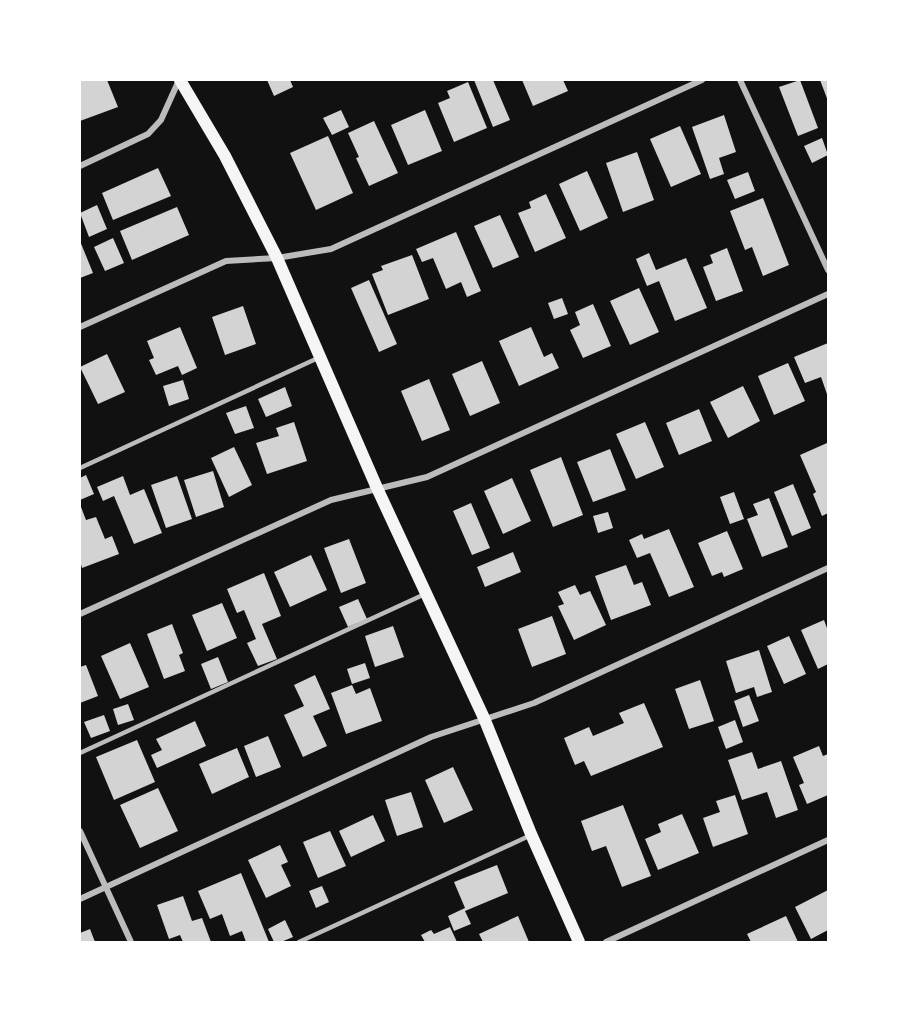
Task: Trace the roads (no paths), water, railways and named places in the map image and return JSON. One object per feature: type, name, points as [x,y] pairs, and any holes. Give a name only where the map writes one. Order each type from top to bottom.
[{"type":"main road","points":[[180,80],[225,156],[277,258],[377,488],[484,718],[531,834],[579,942]]},
{"type":"street","points":[[80,166],[148,134],[161,120],[180,80]]},
{"type":"street","points":[[80,327],[226,261],[277,258],[331,249],[702,80]]},
{"type":"street","points":[[740,80],[828,270]]},
{"type":"street","points":[[80,614],[331,500],[427,477],[828,294]]},
{"type":"street","points":[[80,899],[431,737],[534,703],[828,568]]},
{"type":"street","points":[[80,831],[131,942]]},
{"type":"street","points":[[606,942],[828,840]]},
{"type":"lane","points":[[80,468],[321,357]]},
{"type":"lane","points":[[80,753],[425,594]]},
{"type":"lane","points":[[299,942],[531,834]]}]
